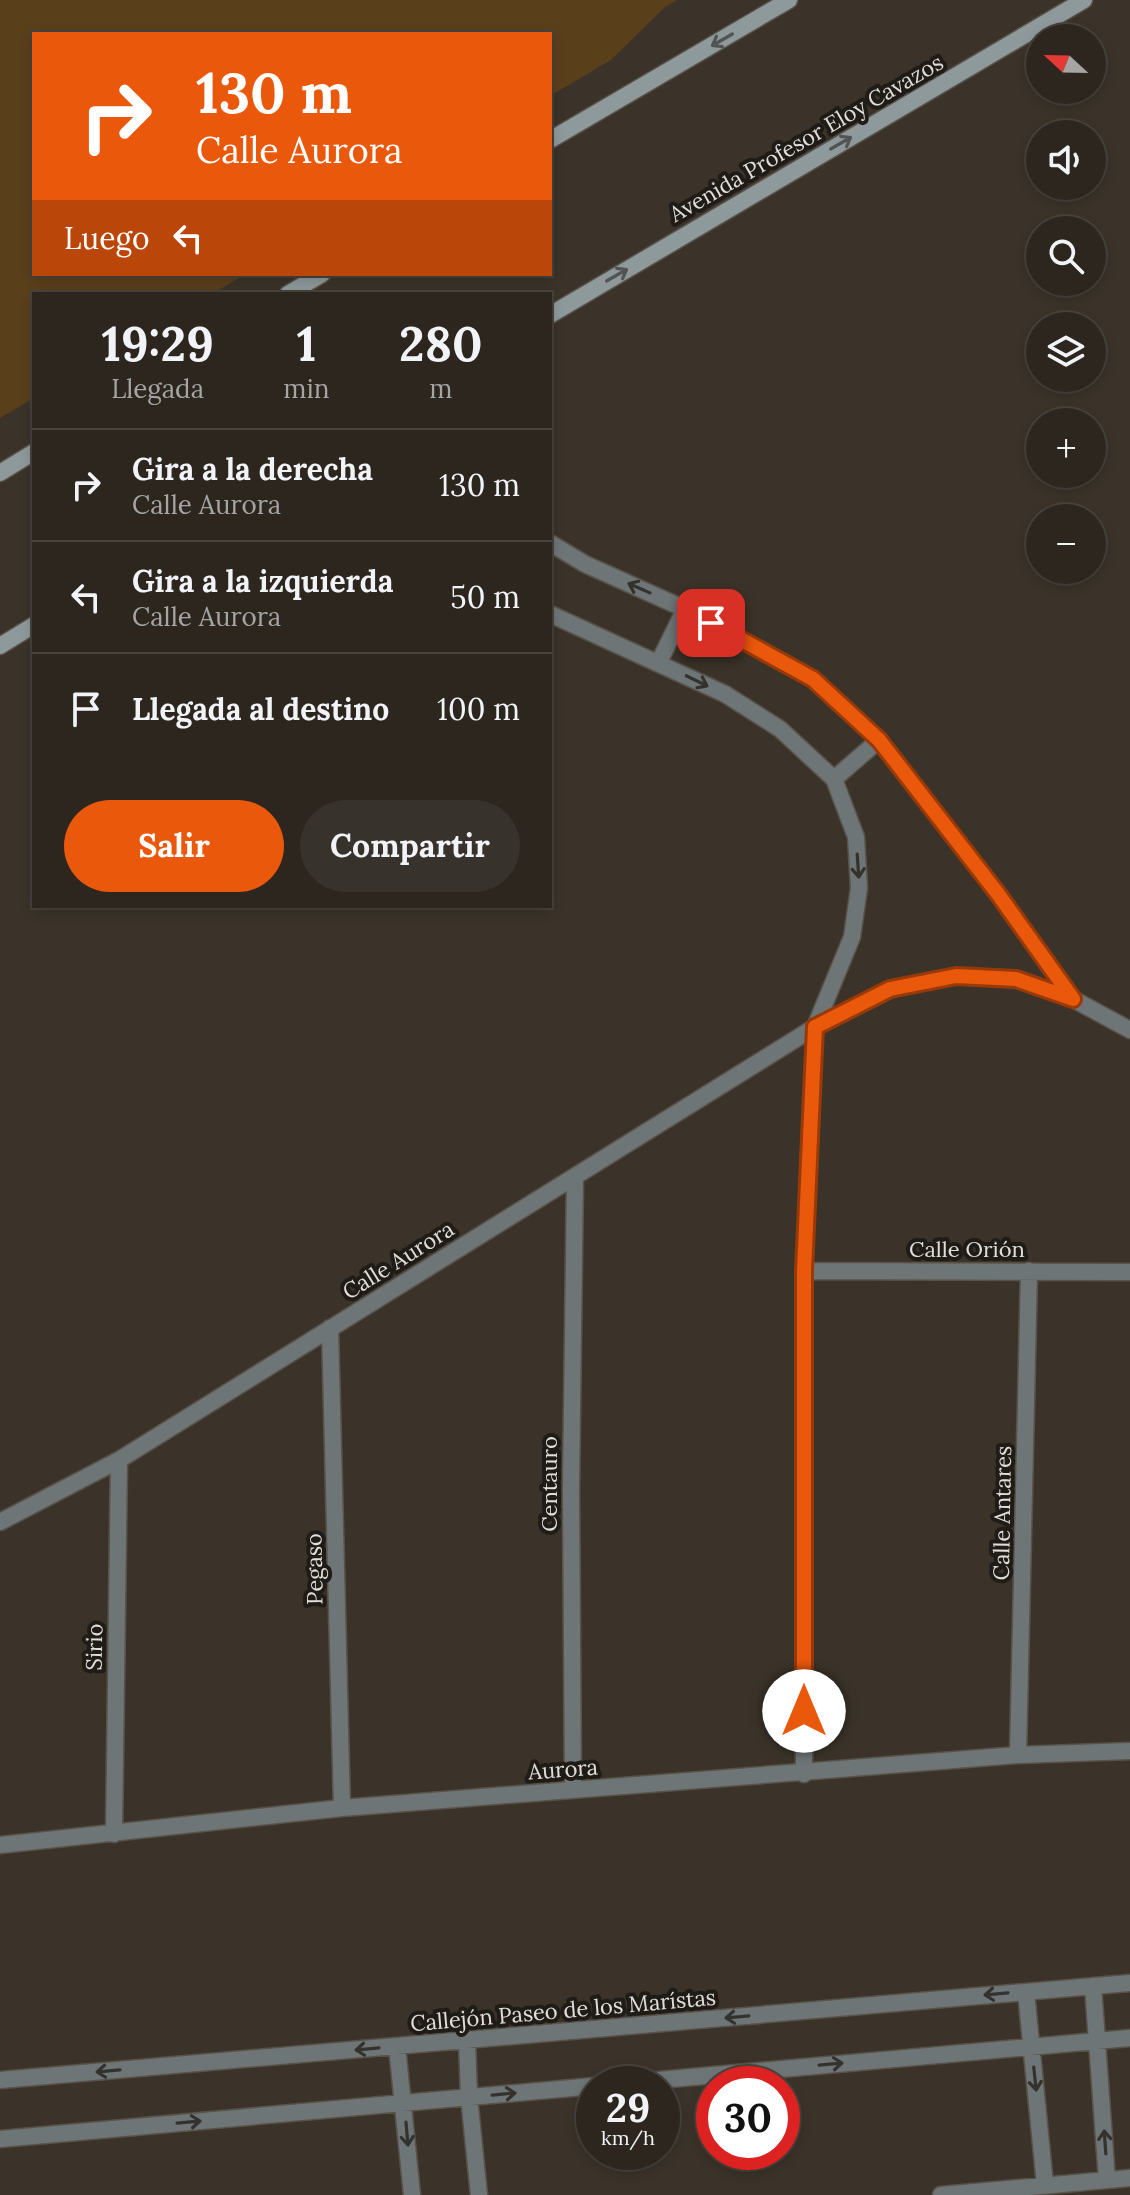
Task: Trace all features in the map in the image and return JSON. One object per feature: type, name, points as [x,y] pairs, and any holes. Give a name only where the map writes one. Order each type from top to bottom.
[{"type":"main road","points":[[552,139],[789,0]]},
{"type":"main road","name":"Avenida Profesor Eloy Cavazos","points":[[552,314],[1084,0]]},
{"type":"main road","points":[[291,292],[319,276]]},
{"type":"main road","points":[[0,473],[32,453]]},
{"type":"main road","points":[[0,646],[32,626]]},
{"type":"street","name":"Calle Aurora","points":[[552,544],[585,564],[685,609],[813,679],[879,740],[998,894],[1073,999]]},
{"type":"street","points":[[659,662],[685,609]]},
{"type":"street","points":[[552,615],[725,694],[780,729],[834,779],[856,837],[859,888],[852,937],[815,1027],[804,1271],[804,1774]]},
{"type":"street","points":[[834,779],[879,740]]},
{"type":"street","name":"Calle Aurora","points":[[0,1522],[119,1460],[815,1027],[890,989],[956,976],[1016,979],[1073,999],[1130,1030]]},
{"type":"street","name":"Centauro","points":[[573,1790],[571,1489],[575,1177]]},
{"type":"street","name":"Calle Orión","points":[[804,1271],[1130,1272]]},
{"type":"street","name":"Calle Antares","points":[[1018,1755],[1029,1271]]},
{"type":"street","name":"Pegaso","points":[[330,1328],[342,1808]]},
{"type":"street","name":"Sirio","points":[[114,1834],[119,1460]]},
{"type":"street","name":"Aurora","points":[[0,1845],[342,1808],[1018,1755],[1130,1751]]},
{"type":"street","name":"Callejón Paseo de los Marístas","points":[[0,2080],[1130,1983]]},
{"type":"street","points":[[1093,1986],[1107,2180]]},
{"type":"street","points":[[1026,1992],[1045,2185]]},
{"type":"street","points":[[680,2078],[1130,2038]]},
{"type":"street","points":[[467,2040],[469,2097],[479,2195]]},
{"type":"street","points":[[397,2046],[412,2195]]},
{"type":"street","points":[[0,2139],[576,2088]]},
{"type":"street","points":[[941,2195],[1130,2178]]},
{"type":"shaded area","points":[[0,0],[677,0],[665,7],[611,60],[552,95],[552,32],[32,32],[32,276],[243,276],[215,292],[32,292],[32,399],[0,418]]},
{"type":"route","points":[[711,623],[813,679],[879,740],[998,894],[1073,999],[1016,979],[956,976],[890,989],[815,1027],[804,1271],[804,1711]]}]
